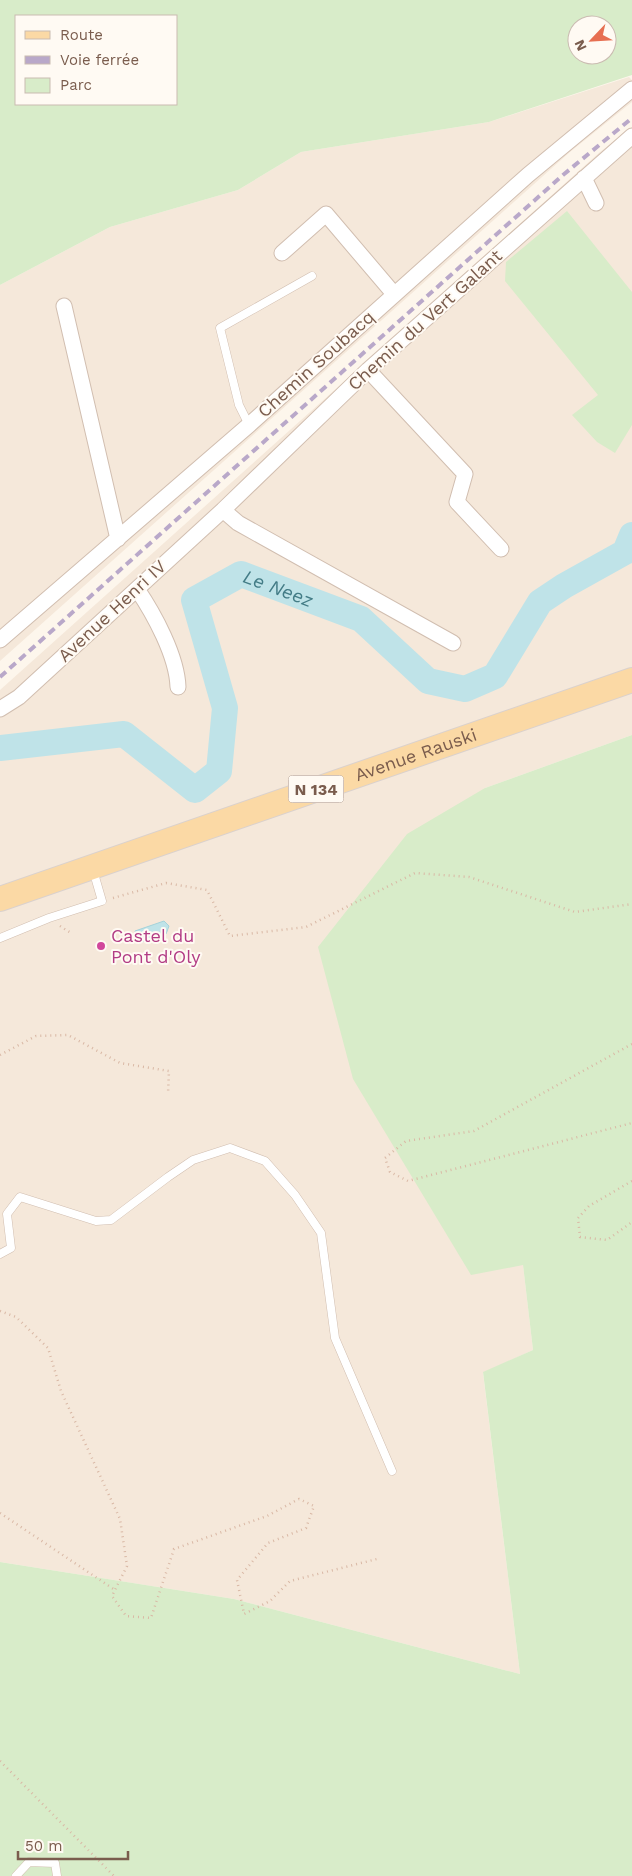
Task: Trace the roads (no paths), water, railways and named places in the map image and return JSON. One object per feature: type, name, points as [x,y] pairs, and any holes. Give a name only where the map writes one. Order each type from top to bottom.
[{"type":"main road","name":"Avenue Rauski","points":[[0,899],[632,680]]},
{"type":"street","name":"Chemin Soubacq","points":[[0,640],[249,425],[528,176],[632,89]]},
{"type":"street","name":"Chemin du Vert Galant","points":[[222,510],[368,370],[632,136]]},
{"type":"street","points":[[584,178],[596,203]]},
{"type":"street","points":[[282,253],[326,214],[394,294]]},
{"type":"street","points":[[64,306],[118,539]]},
{"type":"street","points":[[368,370],[465,474],[457,502],[501,548]]},
{"type":"street","points":[[222,510],[238,523],[453,643]]},
{"type":"street","name":"Avenue Henri IV","points":[[0,709],[19,697],[222,510]]},
{"type":"street","points":[[137,589],[153,611],[177,672],[178,686]]},
{"type":"lane","points":[[249,425],[239,405],[220,328],[312,276]]},
{"type":"lane","points":[[0,938],[49,918],[102,901],[92,867]]},
{"type":"lane","points":[[0,1254],[11,1248],[7,1214],[20,1197],[96,1221],[111,1220],[194,1160],[230,1148],[265,1161],[295,1195],[321,1233],[336,1338],[392,1471]]},
{"type":"lane","points":[[16,1876],[29,1862],[55,1863],[57,1876]]},
{"type":"water","points":[[164,921],[169,926],[166,934],[139,943],[135,931]]},
{"type":"waterway","name":"Le Neez","points":[[0,748],[124,734],[195,790],[219,771],[225,708],[194,600],[241,574],[361,619],[428,681],[465,689],[495,676],[540,602],[564,586],[625,552],[632,535]]},
{"type":"railway","points":[[0,677],[563,175],[632,118]]},
{"type":"place","name":"Castel du Pont d'Oly","points":[[101,946]]}]
